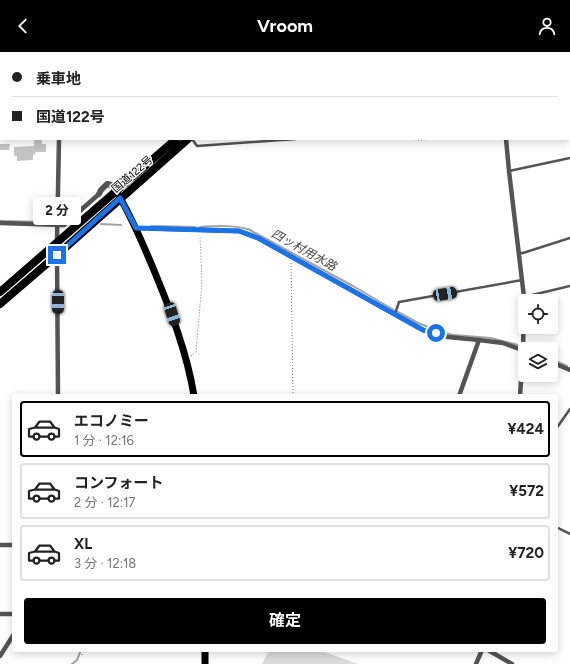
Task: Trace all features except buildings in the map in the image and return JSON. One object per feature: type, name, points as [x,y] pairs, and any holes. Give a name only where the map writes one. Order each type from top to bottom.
[{"type":"highway","name":"国道122号","points":[[0,304],[57,255],[175,140]]},
{"type":"highway","name":"国道122号","points":[[0,292],[57,242],[187,140]]},
{"type":"main road","points":[[118,195],[136,228],[172,314],[186,360],[194,394]]},
{"type":"main road","points":[[205,652],[205,664]]},
{"type":"street","points":[[57,242],[59,140]]},
{"type":"street","points":[[506,140],[524,294]]},
{"type":"street","points":[[0,223],[64,225],[99,194],[107,184],[112,185],[118,195]]},
{"type":"street","points":[[136,228],[239,231],[258,238],[423,330],[448,337],[503,344],[518,349]]},
{"type":"street","points":[[57,255],[58,394]]},
{"type":"street","points":[[460,394],[479,340]]},
{"type":"street","points":[[558,365],[570,370]]},
{"type":"street","points":[[520,394],[521,382]]},
{"type":"street","points":[[0,546],[12,545]]},
{"type":"street","points":[[0,614],[12,614]]},
{"type":"street","points":[[0,656],[12,637]]},
{"type":"street","points":[[476,664],[481,652]]},
{"type":"street","points":[[491,652],[512,664]]},
{"type":"lane","points":[[193,140],[197,146],[282,140]]},
{"type":"lane","points":[[509,171],[570,158]]},
{"type":"lane","points":[[519,253],[570,238]]},
{"type":"lane","points":[[395,314],[399,302],[522,280]]},
{"type":"lane","points":[[537,294],[570,286]]},
{"type":"lane","points":[[558,427],[570,409]]},
{"type":"lane","points":[[558,528],[570,534]]},
{"type":"path","points":[[186,360],[196,352],[202,282],[200,230]]},
{"type":"path","points":[[291,257],[293,394]]},
{"type":"shaded area","points":[[268,652],[325,652],[358,664],[262,664]]},
{"type":"waterway","name":"四ッ村用水路","points":[[0,221],[52,222]]},
{"type":"waterway","name":"四ッ村用水路","points":[[101,224],[121,225]]},
{"type":"waterway","name":"四ッ村用水路","points":[[151,226],[195,227]]},
{"type":"waterway","name":"四ッ村用水路","points":[[200,227],[230,226],[248,229],[394,310]]},
{"type":"waterway","name":"四ッ村用水路","points":[[398,312],[418,323],[444,333],[491,338],[518,345]]},
{"type":"waterway","name":"四ッ村用水路","points":[[558,362],[567,366]]},
{"type":"waterway","points":[[72,664],[77,660],[80,652]]},
{"type":"route","points":[[57,255],[120,198],[136,228],[239,231],[258,238],[423,330],[436,333]]}]
